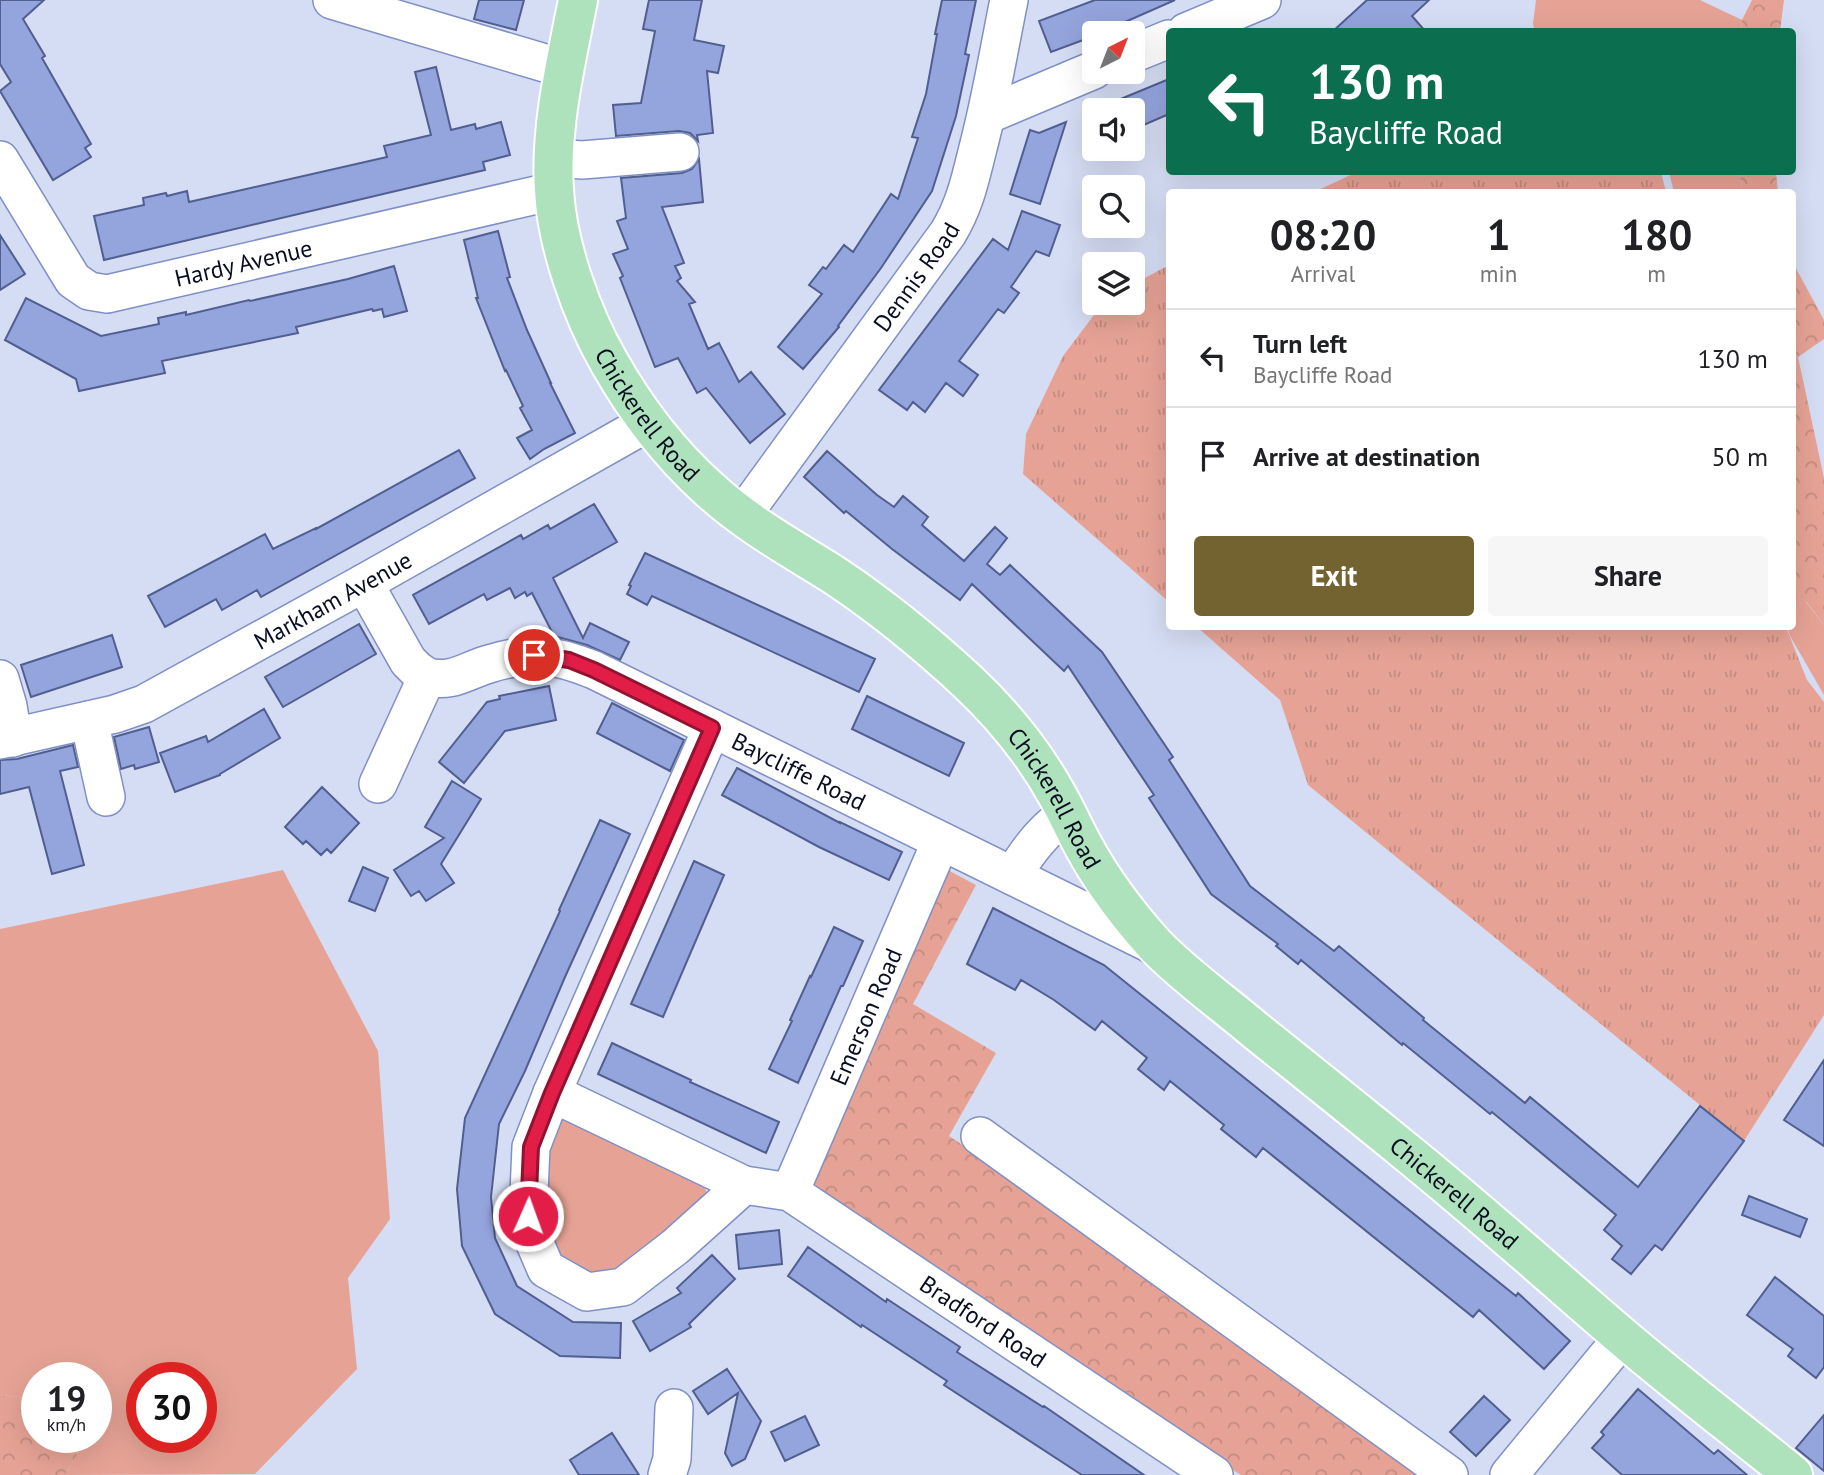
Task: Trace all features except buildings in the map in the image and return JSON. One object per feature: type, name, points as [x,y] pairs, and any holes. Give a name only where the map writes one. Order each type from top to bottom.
[{"type":"main road","name":"Chickerell Road","points":[[578,0],[555,130],[554,175],[559,227],[568,263],[588,319],[608,361],[649,422],[676,455],[708,488],[742,516],[871,601],[972,685],[1009,726],[1044,773],[1095,867],[1111,891],[1158,947],[1203,988],[1405,1151],[1623,1337],[1793,1475]]},
{"type":"street","points":[[332,0],[565,69]]},
{"type":"street","name":"Dennis Road","points":[[742,516],[952,226],[966,198],[987,115],[1009,0]]},
{"type":"street","points":[[1196,28],[1262,0]]},
{"type":"street","points":[[1145,49],[1166,40]]},
{"type":"street","points":[[987,115],[1082,75]]},
{"type":"street","name":"Hardy Avenue","points":[[0,160],[73,280],[89,290],[107,294],[554,175],[582,160],[680,152]]},
{"type":"street","name":"Markham Avenue","points":[[6,739],[115,714],[144,704],[649,422]]},
{"type":"street","points":[[364,583],[408,661],[427,677],[378,784]]},
{"type":"street","name":"Baycliffe Road","points":[[427,677],[446,680],[502,660],[534,655],[569,660],[1158,947]]},
{"type":"street","points":[[0,679],[8,706],[6,739]]},
{"type":"street","points":[[89,720],[106,797]]},
{"type":"street","points":[[712,728],[552,1093],[531,1147],[528,1216],[534,1241],[546,1269],[587,1292],[623,1287],[675,1247],[744,1185]]},
{"type":"street","points":[[1013,876],[1023,858],[1051,825],[1067,814]]},
{"type":"street","name":"Emerson Road","points":[[790,1192],[941,841]]},
{"type":"street","name":"Bradford Road","points":[[552,1093],[744,1185],[790,1192],[1214,1475]]},
{"type":"street","points":[[980,1136],[1449,1475]]},
{"type":"street","points":[[1514,1474],[1623,1337]]},
{"type":"street","points":[[667,1475],[672,1459],[674,1408]]},
{"type":"green space","points":[[1536,0],[1700,0],[1742,20],[1741,28],[1534,28]]},
{"type":"green space","points":[[1752,0],[1784,0],[1780,28],[1741,28],[1742,20]]},
{"type":"green space","points":[[1351,175],[1662,175],[1665,189],[1320,189]]},
{"type":"green space","points":[[1670,175],[1740,175],[1742,189],[1673,189]]},
{"type":"green space","points":[[1740,175],[1776,175],[1778,189],[1742,189]]},
{"type":"green space","points":[[1166,267],[1166,599],[1023,474],[1026,434],[1063,356],[1094,315],[1145,315],[1145,278]]},
{"type":"green space","points":[[1796,268],[1824,320],[1824,339],[1798,357],[1824,478],[1824,625],[1796,588]]},
{"type":"green space","points":[[1796,560],[1806,602],[1824,625],[1824,695],[1788,630],[1796,630]]},
{"type":"green space","points":[[1200,630],[1787,630],[1807,680],[1824,702],[1824,1015],[1744,1141],[1308,785],[1280,700]]},
{"type":"green space","points":[[946,869],[976,885],[913,1004],[996,1053],[949,1136],[1427,1449],[1456,1475],[1241,1475],[797,1196]]},
{"type":"green space","points":[[283,870],[378,1051],[390,1219],[348,1278],[357,1369],[255,1474],[65,1475],[78,1453],[112,1453],[112,1362],[21,1362],[21,1397],[0,1395],[0,929]]},
{"type":"green space","points":[[558,1117],[705,1186],[708,1199],[625,1270],[597,1278],[567,1267],[543,1229],[547,1147]]},
{"type":"green space","points":[[0,1395],[21,1397],[21,1453],[78,1453],[65,1475],[0,1475]]},
{"type":"route","points":[[528,1216],[531,1147],[552,1093],[712,728],[594,670],[569,660],[534,655]]}]
